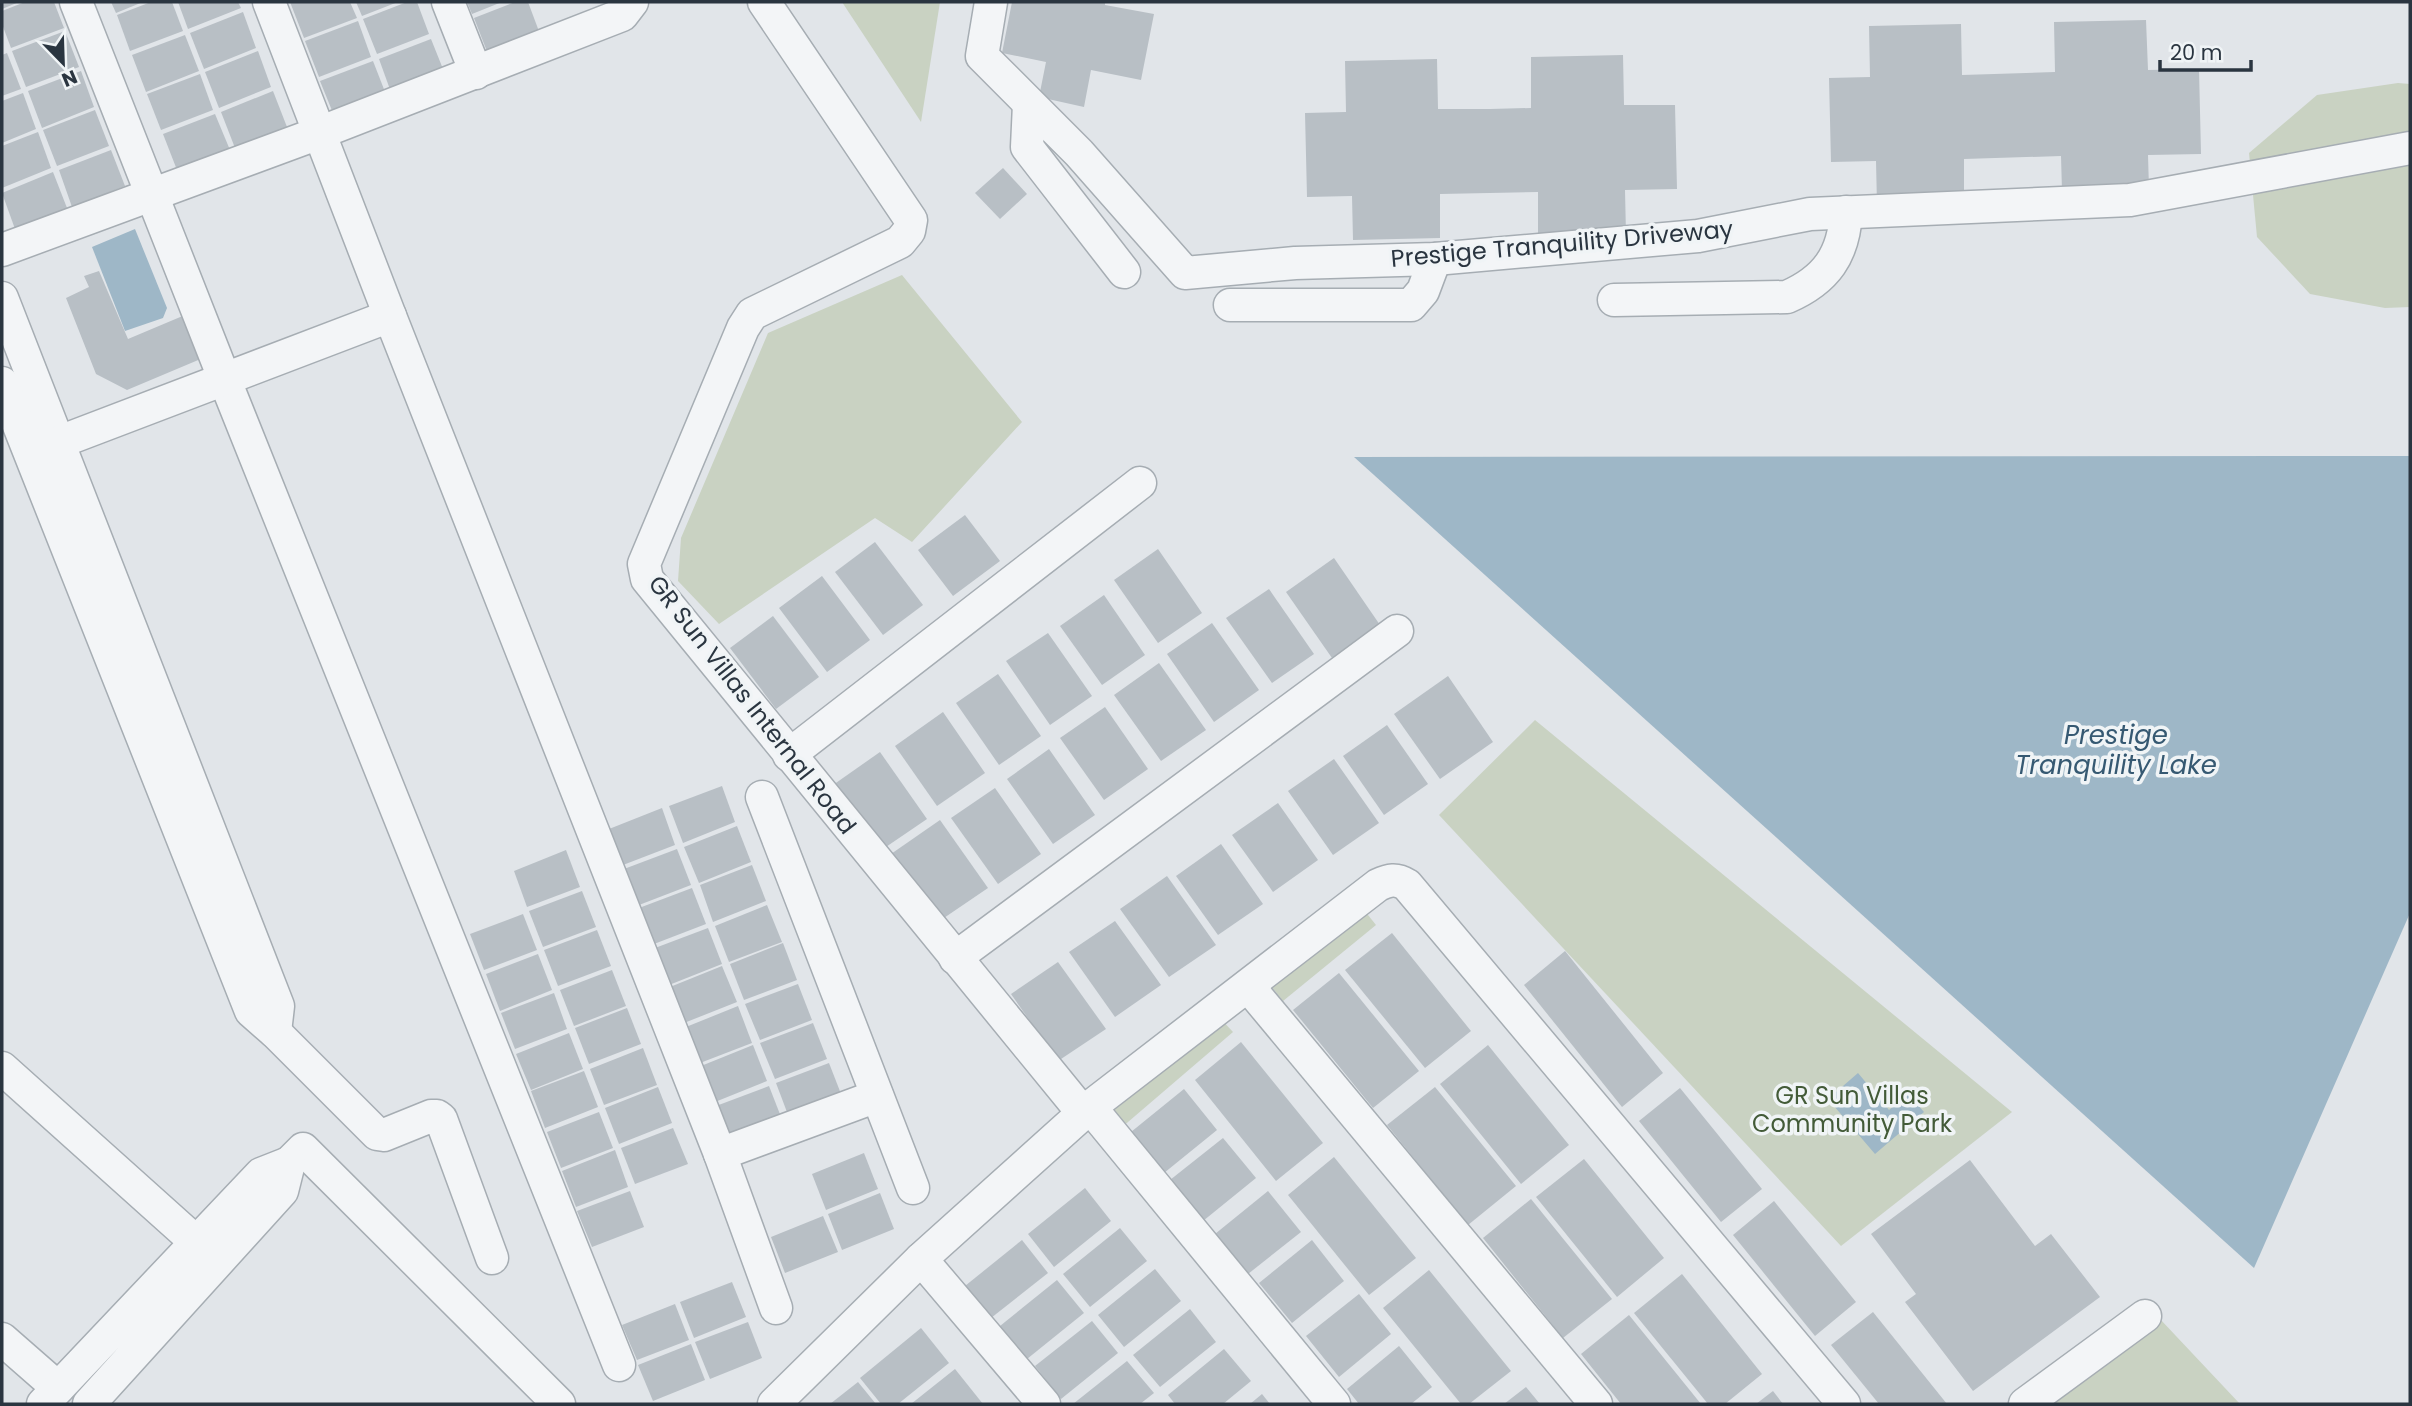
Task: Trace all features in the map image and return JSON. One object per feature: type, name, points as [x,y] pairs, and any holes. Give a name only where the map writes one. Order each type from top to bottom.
[{"type":"street","points":[[76,2],[619,1365]]},
{"type":"street","points":[[268,2],[720,1154],[776,1308]]},
{"type":"street","points":[[448,2],[476,73]]},
{"type":"street","points":[[2,250],[319,134],[476,73],[622,15],[632,2]]},
{"type":"street","name":"GR Sun Villas Internal Road","points":[[764,2],[911,220],[909,231],[900,242],[752,314],[743,328],[644,564],[647,579],[955,958],[1334,1404]]},
{"type":"street","name":"Prestige Tranquility Driveway","points":[[991,2],[982,56],[1079,153],[1185,273],[1295,263],[1435,260],[1698,236],[1810,214],[2130,200],[2410,148]]},
{"type":"street","points":[[1029,104],[1027,147],[1124,272]]},
{"type":"street","points":[[1614,300],[1787,297],[1805,289],[1821,277],[1833,261],[1841,246],[1846,212]]},
{"type":"street","points":[[1230,305],[1410,305],[1423,291],[1435,260]]},
{"type":"street","points":[[2,298],[60,442],[178,788]]},
{"type":"street","points":[[30,454],[390,316]]},
{"type":"street","points":[[2,383],[30,454],[178,788],[268,1017],[377,1134],[384,1135],[431,1116],[441,1119],[492,1258]]},
{"type":"street","points":[[789,755],[1140,483]]},
{"type":"street","points":[[955,958],[1397,631]]},
{"type":"street","points":[[762,797],[913,1188]]},
{"type":"street","points":[[774,1404],[921,1259],[1086,1110],[1378,885],[1390,880],[1400,881],[1407,886],[1844,1404]]},
{"type":"street","points":[[1248,986],[1596,1404]]},
{"type":"street","points":[[2,1068],[196,1242]]},
{"type":"street","points":[[720,1154],[877,1096]]},
{"type":"street","points":[[2,1339],[50,1396],[261,1174],[289,1163],[303,1149],[559,1404]]},
{"type":"street","points":[[89,1404],[282,1191],[289,1163]]},
{"type":"street","points":[[921,1259],[1044,1404]]},
{"type":"street","points":[[2025,1404],[2145,1316]]},
{"type":"green space","points":[[842,2],[940,2],[921,122]]},
{"type":"green space","points":[[2398,83],[2410,84],[2410,307],[2385,308],[2310,294],[2257,237],[2249,153],[2317,95]]},
{"type":"green space","points":[[902,275],[1022,422],[912,542],[875,518],[719,624],[678,581],[681,538],[768,333]]},
{"type":"green space","name":"GR Sun Villas Community Park","points":[[1535,720],[2012,1112],[1841,1246],[1439,815]]},
{"type":"green space","points":[[1364,910],[1376,925],[1283,1001],[1271,986]]},
{"type":"green space","points":[[1219,1017],[1233,1032],[1121,1128],[1108,1113]]},
{"type":"green space","points":[[2160,1319],[2240,1404],[2042,1404]]},
{"type":"water","points":[[135,229],[167,308],[163,318],[125,331],[92,247]]},
{"type":"water","name":"Prestige Tranquility Lake","points":[[2410,456],[2410,913],[2254,1268],[1354,457]]},
{"type":"water","points":[[1858,1073],[1889,1110],[1908,1094],[1924,1112],[1875,1154],[1828,1099]]},
{"type":"building","points":[[2,2],[19,2],[2,9]]},
{"type":"building","points":[[25,2],[54,2],[64,28],[11,48],[2,24],[2,11]]},
{"type":"building","points":[[111,2],[143,2],[116,13]]},
{"type":"building","points":[[151,2],[172,2],[183,31],[130,51],[117,15]]},
{"type":"building","points":[[178,2],[238,2],[241,8],[188,29]]},
{"type":"building","points":[[290,2],[350,2],[357,18],[304,38]]},
{"type":"building","points":[[356,2],[398,2],[362,16]]},
{"type":"building","points":[[407,2],[417,2],[429,34],[377,54],[363,19]]},
{"type":"building","points":[[467,2],[502,2],[472,14]]},
{"type":"building","points":[[515,2],[528,2],[540,34],[488,54],[474,18]]},
{"type":"building","points":[[1012,2],[1105,2],[1105,5],[1154,14],[1141,80],[1091,70],[1084,107],[1039,97],[1046,62],[1002,53]]},
{"type":"building","points":[[243,12],[256,48],[204,69],[190,33]]},
{"type":"building","points":[[2146,20],[2148,70],[2199,69],[2201,154],[2148,155],[2149,189],[2062,191],[2061,156],[1964,159],[1964,203],[1877,205],[1876,161],[1831,162],[1829,78],[1870,77],[1869,26],[1961,24],[1962,75],[2055,72],[2054,22]]},
{"type":"building","points":[[358,21],[371,57],[319,77],[305,41]]},
{"type":"building","points":[[65,31],[79,67],[26,87],[12,51]]},
{"type":"building","points":[[185,35],[199,71],[146,92],[132,55]]},
{"type":"building","points":[[431,39],[445,74],[392,95],[379,59]]},
{"type":"building","points":[[258,51],[271,87],[219,108],[205,72]]},
{"type":"building","points":[[7,53],[21,89],[2,96],[2,55]]},
{"type":"building","points":[[1623,55],[1624,105],[1675,105],[1677,189],[1625,190],[1626,235],[1538,236],[1538,192],[1440,194],[1440,238],[1353,240],[1352,196],[1307,197],[1305,113],[1346,112],[1345,61],[1437,59],[1438,109],[1490,109],[1531,108],[1531,57]]},
{"type":"building","points":[[373,61],[387,97],[335,118],[320,81]]},
{"type":"building","points":[[81,71],[94,107],[42,128],[28,91]]},
{"type":"building","points":[[200,74],[213,110],[161,130],[147,94]]},
{"type":"building","points":[[273,91],[287,127],[235,148],[221,112]]},
{"type":"building","points":[[23,93],[36,129],[2,143],[2,101]]},
{"type":"building","points":[[95,110],[109,146],[57,166],[43,130]]},
{"type":"building","points":[[215,114],[230,150],[177,170],[163,134]]},
{"type":"building","points":[[38,132],[51,168],[2,188],[2,146]]},
{"type":"building","points":[[111,150],[125,186],[72,207],[59,170]]},
{"type":"building","points":[[1003,168],[1027,194],[1000,219],[975,193]]},
{"type":"building","points":[[53,172],[67,208],[15,229],[2,193]]},
{"type":"building","points":[[99,271],[128,339],[185,315],[203,358],[127,390],[96,374],[66,298],[89,287],[84,276]]},
{"type":"building","points":[[965,515],[1000,561],[953,596],[918,550]]},
{"type":"building","points":[[875,542],[923,605],[883,635],[835,572]]},
{"type":"building","points":[[1158,549],[1202,613],[1158,643],[1114,580]]},
{"type":"building","points":[[1334,558],[1380,625],[1332,658],[1286,592]]},
{"type":"building","points":[[822,576],[870,640],[827,672],[779,608]]},
{"type":"building","points":[[1269,589],[1314,654],[1272,683],[1226,618]]},
{"type":"building","points":[[1104,595],[1145,655],[1102,685],[1060,626]]},
{"type":"building","points":[[773,616],[819,677],[776,709],[730,648]]},
{"type":"building","points":[[1212,623],[1259,690],[1214,722],[1167,654]]},
{"type":"building","points":[[1048,633],[1092,696],[1050,725],[1006,661]]},
{"type":"building","points":[[1159,663],[1206,730],[1161,761],[1114,695]]},
{"type":"building","points":[[998,674],[1041,736],[999,765],[956,703]]},
{"type":"building","points":[[1448,676],[1493,742],[1440,779],[1394,714]]},
{"type":"building","points":[[1105,707],[1148,769],[1104,800],[1060,738]]},
{"type":"building","points":[[943,712],[985,773],[937,806],[895,746]]},
{"type":"building","points":[[1387,725],[1428,784],[1384,815],[1343,756]]},
{"type":"building","points":[[1049,749],[1095,815],[1053,844],[1007,779]]},
{"type":"building","points":[[880,752],[927,819],[880,851],[833,785]]},
{"type":"building","points":[[1334,759],[1379,823],[1333,855],[1288,791]]},
{"type":"building","points":[[722,786],[735,822],[683,843],[669,806]]},
{"type":"building","points":[[995,788],[1041,854],[998,884],[951,818]]},
{"type":"building","points":[[1278,803],[1318,860],[1273,892],[1232,835]]},
{"type":"building","points":[[662,808],[675,845],[623,865],[609,829]]},
{"type":"building","points":[[940,820],[988,888],[938,922],[891,854]]},
{"type":"building","points":[[737,826],[751,862],[699,883],[684,847]]},
{"type":"building","points":[[1221,844],[1263,904],[1218,935],[1176,876]]},
{"type":"building","points":[[677,849],[691,885],[639,905],[624,869]]},
{"type":"building","points":[[566,850],[580,887],[527,907],[514,871]]},
{"type":"building","points":[[752,865],[766,901],[713,922],[700,885]]},
{"type":"building","points":[[1167,876],[1216,945],[1169,977],[1120,909]]},
{"type":"building","points":[[692,888],[706,924],[654,944],[639,908]]},
{"type":"building","points":[[582,891],[596,927],[543,947],[529,911]]},
{"type":"building","points":[[767,905],[782,942],[729,962],[715,926]]},
{"type":"building","points":[[523,914],[537,950],[484,970],[470,934]]},
{"type":"building","points":[[1115,921],[1161,985],[1115,1017],[1069,952]]},
{"type":"building","points":[[708,928],[722,964],[669,985],[655,948]]},
{"type":"building","points":[[597,930],[611,966],[558,986],[544,950]]},
{"type":"building","points":[[1392,933],[1471,1031],[1425,1068],[1345,970]]},
{"type":"building","points":[[783,943],[797,980],[744,1000],[730,964]]},
{"type":"building","points":[[1565,951],[1663,1073],[1622,1107],[1524,985]]},
{"type":"building","points":[[538,954],[552,990],[500,1011],[486,974]]},
{"type":"building","points":[[1058,962],[1106,1029],[1058,1061],[1011,994]]},
{"type":"building","points":[[722,966],[737,1002],[684,1023],[670,987]]},
{"type":"building","points":[[612,970],[626,1006],[574,1026],[560,990]]},
{"type":"building","points":[[1339,973],[1419,1071],[1373,1108],[1293,1010]]},
{"type":"building","points":[[798,984],[812,1020],[760,1040],[745,1004]]},
{"type":"building","points":[[554,993],[567,1029],[515,1049],[501,1013]]},
{"type":"building","points":[[738,1006],[752,1043],[700,1063],[686,1027]]},
{"type":"building","points":[[627,1008],[641,1044],[589,1064],[575,1028]]},
{"type":"building","points":[[813,1023],[827,1059],[775,1079],[760,1043]]},
{"type":"building","points":[[569,1033],[583,1069],[531,1090],[516,1054]]},
{"type":"building","points":[[1241,1042],[1323,1143],[1276,1181],[1195,1080]]},
{"type":"building","points":[[753,1045],[767,1081],[715,1102],[701,1066]]},
{"type":"building","points":[[1488,1045],[1569,1145],[1521,1184],[1440,1084]]},
{"type":"building","points":[[643,1048],[657,1085],[604,1105],[590,1069]]},
{"type":"building","points":[[829,1063],[843,1099],[790,1120],[776,1083]]},
{"type":"building","points":[[584,1071],[598,1107],[545,1128],[531,1091]]},
{"type":"building","points":[[769,1086],[783,1122],[730,1142],[716,1106]]},
{"type":"building","points":[[658,1087],[672,1123],[619,1144],[605,1108]]},
{"type":"building","points":[[1435,1087],[1516,1186],[1468,1225],[1387,1125]]},
{"type":"building","points":[[1680,1088],[1762,1189],[1721,1222],[1639,1121]]},
{"type":"building","points":[[1184,1089],[1217,1130],[1164,1173],[1131,1132]]},
{"type":"building","points":[[599,1112],[613,1148],[561,1168],[547,1132]]},
{"type":"building","points":[[673,1128],[688,1164],[635,1184],[621,1148]]},
{"type":"building","points":[[1223,1138],[1256,1178],[1203,1221],[1170,1180]]},
{"type":"building","points":[[615,1150],[628,1187],[576,1207],[562,1171]]},
{"type":"building","points":[[864,1153],[878,1189],[826,1210],[812,1174]]},
{"type":"building","points":[[1334,1157],[1416,1258],[1369,1295],[1288,1195]]},
{"type":"building","points":[[1584,1159],[1664,1258],[1617,1297],[1536,1197]]},
{"type":"building","points":[[1970,1160],[2035,1246],[2051,1234],[2100,1297],[1973,1391],[1905,1302],[1916,1294],[1871,1234]]},
{"type":"building","points":[[1085,1188],[1111,1221],[1054,1267],[1028,1234]]},
{"type":"building","points":[[630,1191],[644,1227],[592,1247],[577,1211]]},
{"type":"building","points":[[1268,1191],[1301,1232],[1248,1274],[1215,1234]]},
{"type":"building","points":[[880,1193],[894,1229],[842,1250],[828,1214]]},
{"type":"building","points":[[1531,1199],[1612,1299],[1563,1338],[1483,1238]]},
{"type":"building","points":[[1774,1201],[1856,1302],[1815,1336],[1733,1235]]},
{"type":"building","points":[[823,1216],[838,1252],[785,1273],[771,1237]]},
{"type":"building","points":[[1120,1228],[1147,1261],[1090,1307],[1063,1274]]},
{"type":"building","points":[[1022,1240],[1048,1273],[991,1318],[965,1286]]},
{"type":"building","points":[[1312,1240],[1344,1281],[1292,1323],[1259,1283]]},
{"type":"building","points":[[1155,1269],[1181,1301],[1124,1347],[1098,1315]]},
{"type":"building","points":[[1429,1270],[1511,1371],[1469,1404],[1461,1404],[1383,1308]]},
{"type":"building","points":[[1682,1274],[1762,1374],[1725,1404],[1708,1404],[1634,1313]]},
{"type":"building","points":[[1057,1280],[1084,1313],[1027,1359],[1000,1326]]},
{"type":"building","points":[[732,1282],[746,1317],[694,1338],[680,1302]]},
{"type":"building","points":[[1359,1294],[1391,1334],[1339,1377],[1306,1336]]},
{"type":"building","points":[[675,1304],[689,1340],[637,1360],[622,1325]]},
{"type":"building","points":[[1190,1309],[1216,1342],[1160,1387],[1133,1355]]},
{"type":"building","points":[[1873,1312],[1947,1404],[1879,1404],[1831,1345]]},
{"type":"building","points":[[1629,1315],[1701,1404],[1621,1404],[1581,1354]]},
{"type":"building","points":[[1092,1321],[1118,1353],[1061,1399],[1035,1366]]},
{"type":"building","points":[[748,1322],[762,1358],[710,1379],[695,1342]]},
{"type":"building","points":[[921,1328],[949,1363],[898,1404],[881,1404],[860,1378]]},
{"type":"building","points":[[691,1344],[705,1380],[653,1401],[638,1365]]},
{"type":"building","points":[[1399,1346],[1432,1387],[1411,1404],[1359,1404],[1347,1389]]},
{"type":"building","points":[[1224,1349],[1251,1381],[1223,1404],[1175,1404],[1168,1395]]},
{"type":"building","points":[[1127,1361],[1154,1393],[1140,1404],[1073,1404]]},
{"type":"building","points":[[955,1369],[983,1404],[911,1404]]},
{"type":"building","points":[[858,1382],[876,1404],[830,1404]]},
{"type":"building","points":[[1526,1387],[1540,1404],[1504,1404]]},
{"type":"building","points":[[1773,1391],[1783,1404],[1756,1404]]},
{"type":"building","points":[[1262,1394],[1270,1404],[1250,1404]]}]
